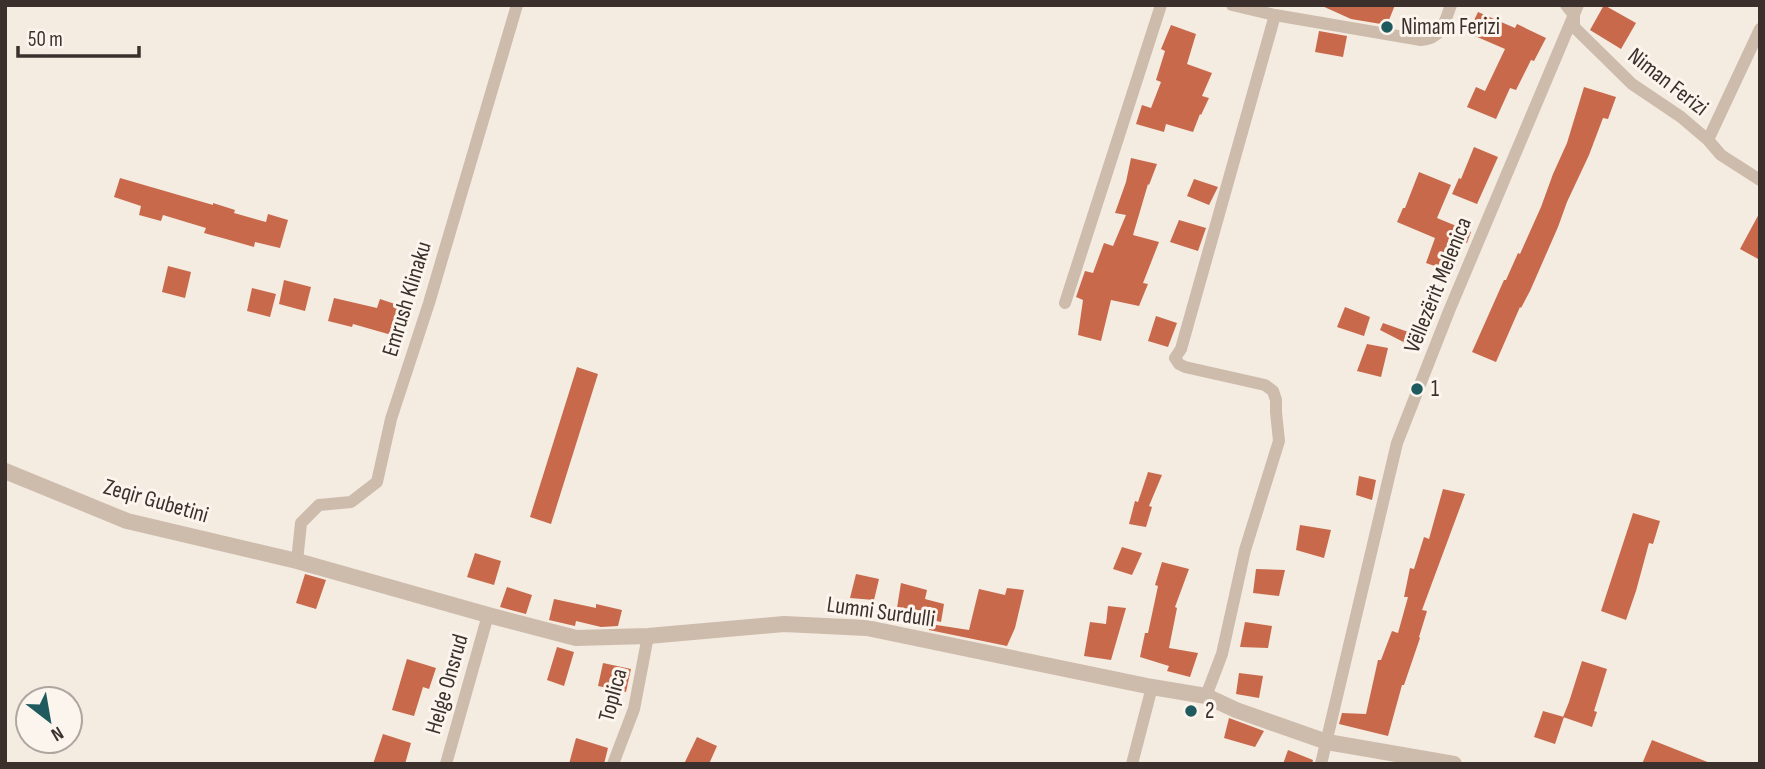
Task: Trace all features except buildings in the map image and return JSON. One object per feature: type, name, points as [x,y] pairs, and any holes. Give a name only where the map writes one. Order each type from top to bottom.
[{"type":"street","name":"Emrush Klinaku","points":[[297,561],[301,523],[319,505],[351,502],[377,481],[391,419],[429,303],[517,5]]},
{"type":"street","points":[[1065,303],[1161,5]]},
{"type":"street","points":[[1231,5],[1421,40],[1432,39],[1441,31],[1451,5]]},
{"type":"street","name":"Niman Ferizi","points":[[1573,9],[1574,27],[1632,84],[1681,117],[1721,155],[1760,180]]},
{"type":"street","name":"Vëllezërit Melenica","points":[[1321,764],[1397,443],[1573,9]]},
{"type":"street","points":[[1206,696],[1223,654],[1245,550],[1279,441],[1276,400],[1273,391],[1265,385],[1185,367],[1179,365],[1175,358],[1181,349],[1275,15]]},
{"type":"street","points":[[1708,140],[1760,29]]},
{"type":"street","name":"Zeqir Gubetini","points":[[5,471],[127,521],[297,561]]},
{"type":"street","name":"Lumni Surdulli","points":[[297,561],[576,638],[649,636],[784,624],[867,628],[1206,696],[1236,710],[1326,742],[1454,764]]},
{"type":"street","name":"Helge Onsrud","points":[[446,764],[488,615]]},
{"type":"street","name":"Toplica","points":[[612,764],[634,709],[649,636]]},
{"type":"street","points":[[1132,764],[1152,687]]},
{"type":"place","name":"Nimam Ferizi","points":[[1387,27]]},
{"type":"place","name":"1","points":[[1417,389]]},
{"type":"place","name":"2","points":[[1191,711]]}]
